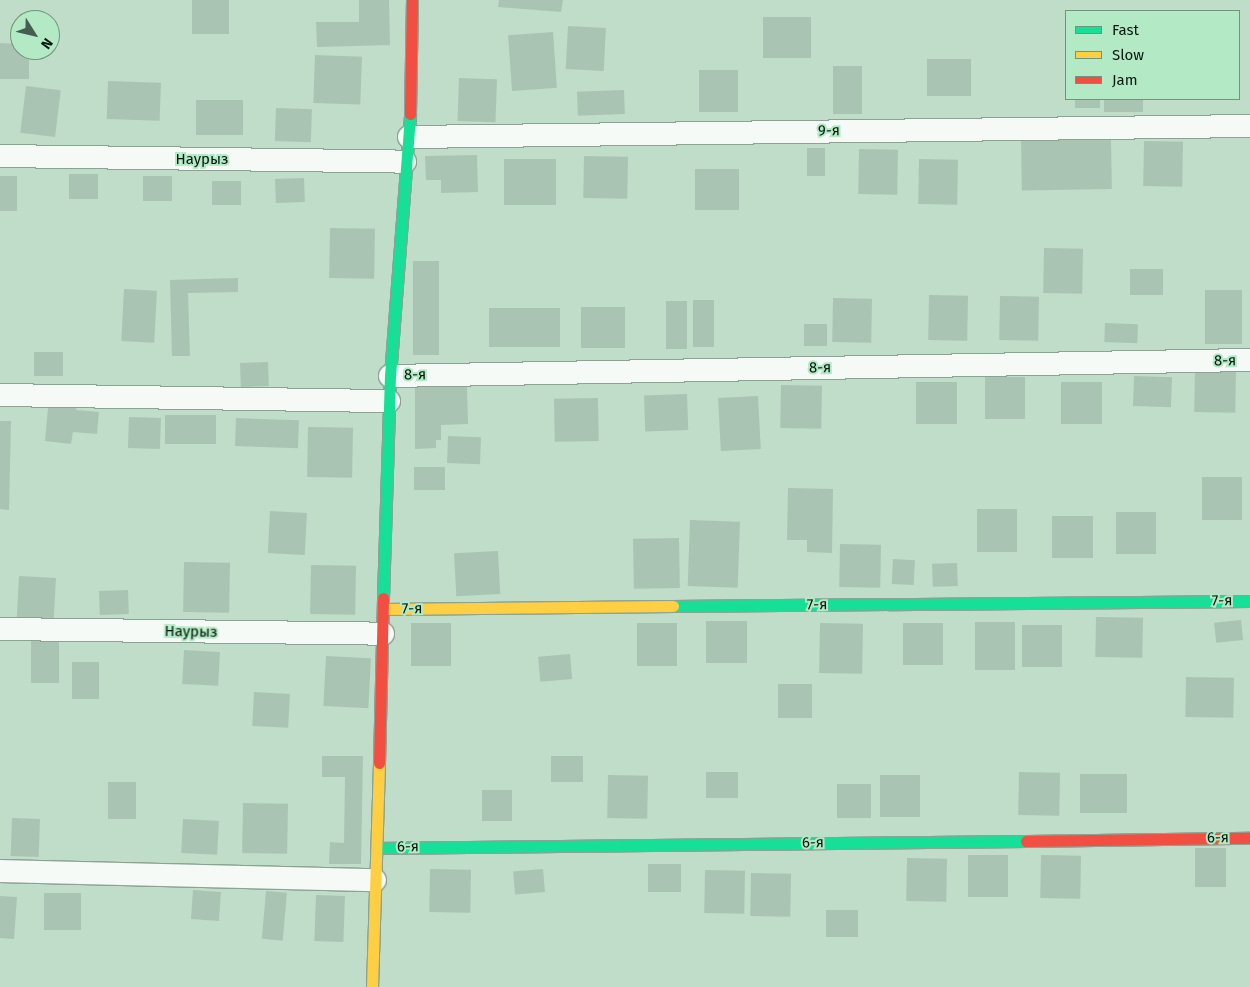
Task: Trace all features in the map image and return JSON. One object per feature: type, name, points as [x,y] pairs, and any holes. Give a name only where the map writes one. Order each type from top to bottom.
[{"type":"street","points":[[372,987],[390,376],[405,162],[409,137],[412,0]]},
{"type":"street","name":"9-я","points":[[409,137],[1250,126]]},
{"type":"street","name":"Наурыз","points":[[0,156],[405,162]]},
{"type":"street","name":"8-я","points":[[390,376],[1250,360]]},
{"type":"street","points":[[0,396],[389,401]]},
{"type":"street","name":"7-я","points":[[383,609],[1250,601]]},
{"type":"street","name":"Наурыз","points":[[0,629],[383,634]]},
{"type":"street","name":"6-я","points":[[376,848],[1250,838]]},
{"type":"street","points":[[0,871],[376,880]]},
{"type":"building","points":[[192,0],[229,0],[229,34],[192,34]]},
{"type":"building","points":[[359,0],[389,0],[390,45],[317,47],[316,22],[359,22]]},
{"type":"building","points":[[499,0],[563,0],[561,12],[498,7]]},
{"type":"building","points":[[763,17],[811,17],[811,58],[763,58]]},
{"type":"building","points":[[568,26],[606,28],[604,71],[566,69]]},
{"type":"building","points":[[553,32],[557,88],[512,91],[508,35]]},
{"type":"building","points":[[0,43],[10,44],[10,60],[29,60],[29,79],[0,79]]},
{"type":"building","points":[[315,55],[362,57],[360,105],[313,103]]},
{"type":"building","points":[[927,59],[971,59],[971,96],[927,96]]},
{"type":"building","points":[[833,66],[862,66],[862,114],[833,114]]},
{"type":"building","points":[[699,70],[738,70],[738,112],[699,112]]},
{"type":"building","points":[[459,78],[497,79],[495,122],[457,121]]},
{"type":"building","points":[[108,81],[161,83],[160,121],[107,119]]},
{"type":"building","points":[[26,86],[61,90],[55,137],[20,133]]},
{"type":"building","points":[[624,90],[625,114],[578,116],[577,92]]},
{"type":"building","points":[[196,100],[243,100],[243,135],[196,135]]},
{"type":"building","points":[[1075,100],[1100,100],[1100,108],[1075,108]]},
{"type":"building","points":[[1104,100],[1143,100],[1143,112],[1104,112]]},
{"type":"building","points":[[276,108],[312,109],[311,142],[275,141]]},
{"type":"building","points":[[1111,139],[1112,189],[1022,191],[1021,141]]},
{"type":"building","points":[[1144,141],[1183,142],[1182,187],[1143,186]]},
{"type":"building","points":[[807,148],[825,148],[825,176],[807,176]]},
{"type":"building","points":[[859,149],[898,150],[897,195],[858,194]]},
{"type":"building","points":[[477,155],[478,192],[441,193],[441,180],[426,180],[425,156]]},
{"type":"building","points":[[584,156],[628,157],[627,199],[583,198]]},
{"type":"building","points":[[504,159],[556,159],[556,205],[504,205]]},
{"type":"building","points":[[919,159],[958,160],[957,205],[918,204]]},
{"type":"building","points":[[695,169],[739,169],[739,210],[695,210]]},
{"type":"building","points":[[69,174],[98,174],[98,199],[69,199]]},
{"type":"building","points":[[0,176],[17,176],[17,211],[0,211]]},
{"type":"building","points":[[143,176],[172,176],[172,201],[143,201]]},
{"type":"building","points":[[304,178],[305,202],[276,203],[275,179]]},
{"type":"building","points":[[212,181],[241,181],[241,205],[212,205]]},
{"type":"building","points":[[330,228],[375,229],[374,279],[329,278]]},
{"type":"building","points":[[1044,248],[1083,249],[1082,294],[1043,293]]},
{"type":"building","points":[[413,261],[439,261],[439,355],[413,355]]},
{"type":"building","points":[[1130,269],[1163,269],[1163,295],[1130,295]]},
{"type":"building","points":[[238,278],[238,292],[188,293],[190,356],[172,356],[170,280]]},
{"type":"building","points":[[124,289],[157,291],[154,343],[121,341]]},
{"type":"building","points":[[1205,290],[1242,290],[1242,344],[1205,344]]},
{"type":"building","points":[[929,295],[968,296],[967,341],[928,340]]},
{"type":"building","points":[[1000,296],[1039,297],[1038,341],[999,340]]},
{"type":"building","points":[[833,298],[872,299],[871,343],[832,342]]},
{"type":"building","points":[[693,300],[714,300],[714,347],[693,347]]},
{"type":"building","points":[[666,301],[687,301],[687,349],[666,349]]},
{"type":"building","points":[[581,307],[625,307],[625,348],[581,348]]},
{"type":"building","points":[[489,308],[560,308],[560,347],[489,347]]},
{"type":"building","points":[[1105,323],[1138,324],[1137,343],[1104,342]]},
{"type":"building","points":[[804,324],[827,324],[827,346],[804,346]]},
{"type":"building","points":[[34,352],[63,352],[63,376],[34,376]]},
{"type":"building","points":[[268,362],[269,386],[241,387],[240,363]]},
{"type":"building","points":[[1195,369],[1236,370],[1235,413],[1194,412]]},
{"type":"building","points":[[1134,376],[1172,377],[1171,407],[1133,406]]},
{"type":"building","points":[[985,377],[1025,377],[1025,419],[985,419]]},
{"type":"building","points":[[916,382],[957,382],[957,424],[916,424]]},
{"type":"building","points":[[1061,382],[1102,382],[1102,424],[1061,424]]},
{"type":"building","points":[[781,385],[822,386],[821,429],[780,428]]},
{"type":"building","points":[[467,386],[468,424],[441,425],[441,440],[436,440],[436,448],[415,449],[415,387]]},
{"type":"building","points":[[687,394],[688,430],[645,431],[644,396]]},
{"type":"building","points":[[758,396],[761,449],[721,451],[718,398]]},
{"type":"building","points":[[598,398],[599,441],[555,442],[554,399]]},
{"type":"building","points":[[65,402],[77,403],[76,410],[99,412],[97,434],[73,432],[71,444],[45,441],[48,408]]},
{"type":"building","points":[[165,415],[216,415],[216,444],[165,444]]},
{"type":"building","points":[[129,417],[161,418],[160,449],[128,448]]},
{"type":"building","points":[[236,418],[299,420],[298,448],[235,446]]},
{"type":"building","points":[[0,421],[11,421],[9,510],[0,509]]},
{"type":"building","points":[[308,427],[353,428],[352,478],[307,477]]},
{"type":"building","points":[[448,436],[481,437],[480,464],[447,463]]},
{"type":"building","points":[[414,467],[445,467],[445,490],[414,490]]},
{"type":"building","points":[[1202,477],[1242,477],[1242,520],[1202,520]]},
{"type":"building","points":[[788,488],[833,489],[832,553],[807,552],[807,540],[787,540]]},
{"type":"building","points":[[977,509],[1017,509],[1017,552],[977,552]]},
{"type":"building","points":[[270,511],[307,513],[305,555],[268,553]]},
{"type":"building","points":[[1116,512],[1156,512],[1156,554],[1116,554]]},
{"type":"building","points":[[1052,516],[1093,516],[1093,558],[1052,558]]},
{"type":"building","points":[[690,520],[740,522],[738,588],[688,586]]},
{"type":"building","points":[[679,538],[680,588],[634,589],[633,539]]},
{"type":"building","points":[[840,544],[881,545],[880,588],[839,587]]},
{"type":"building","points":[[498,551],[500,594],[456,596],[454,553]]},
{"type":"building","points":[[893,559],[915,560],[914,585],[892,584]]},
{"type":"building","points":[[184,562],[230,563],[229,613],[183,612]]},
{"type":"building","points":[[957,563],[958,586],[933,587],[932,564]]},
{"type":"building","points":[[311,565],[356,566],[355,615],[310,614]]},
{"type":"building","points":[[19,576],[56,578],[54,619],[17,617]]},
{"type":"building","points":[[128,590],[129,614],[100,615],[99,591]]},
{"type":"building","points":[[1096,617],[1143,618],[1142,658],[1095,657]]},
{"type":"building","points":[[1241,620],[1243,640],[1216,643],[1214,623]]},
{"type":"building","points":[[706,621],[747,621],[747,663],[706,663]]},
{"type":"building","points":[[975,622],[1015,622],[1015,670],[975,670]]},
{"type":"building","points":[[411,623],[451,623],[451,666],[411,666]]},
{"type":"building","points":[[637,623],[677,623],[677,666],[637,666]]},
{"type":"building","points":[[820,623],[863,624],[862,674],[819,673]]},
{"type":"building","points":[[903,623],[943,623],[943,665],[903,665]]},
{"type":"building","points":[[1022,625],[1062,625],[1062,667],[1022,667]]},
{"type":"building","points":[[31,641],[59,641],[59,683],[31,683]]},
{"type":"building","points":[[184,650],[220,652],[218,686],[182,684]]},
{"type":"building","points":[[570,654],[572,679],[540,682],[538,657]]},
{"type":"building","points":[[326,656],[371,658],[368,708],[323,706]]},
{"type":"building","points":[[72,662],[99,662],[99,699],[72,699]]},
{"type":"building","points":[[1186,677],[1234,678],[1233,718],[1185,717]]},
{"type":"building","points":[[778,684],[812,684],[812,718],[778,718]]},
{"type":"building","points":[[254,692],[290,694],[288,728],[252,726]]},
{"type":"building","points":[[322,756],[363,756],[361,864],[329,864],[330,842],[344,843],[345,777],[322,777]]},
{"type":"building","points":[[551,756],[583,756],[583,782],[551,782]]},
{"type":"building","points":[[706,772],[738,772],[738,798],[706,798]]},
{"type":"building","points":[[1019,772],[1060,773],[1059,816],[1018,815]]},
{"type":"building","points":[[1080,774],[1127,774],[1127,813],[1080,813]]},
{"type":"building","points":[[608,775],[648,776],[647,819],[607,818]]},
{"type":"building","points":[[880,775],[920,775],[920,817],[880,817]]},
{"type":"building","points":[[108,782],[136,782],[136,819],[108,819]]},
{"type":"building","points":[[837,784],[871,784],[871,818],[837,818]]},
{"type":"building","points":[[482,790],[512,790],[512,821],[482,821]]},
{"type":"building","points":[[243,803],[288,804],[287,854],[242,853]]},
{"type":"building","points":[[12,818],[40,819],[39,857],[11,856]]},
{"type":"building","points":[[183,819],[219,821],[217,855],[181,853]]},
{"type":"building","points":[[1195,848],[1226,848],[1226,887],[1195,887]]},
{"type":"building","points":[[968,855],[1008,855],[1008,897],[968,897]]},
{"type":"building","points":[[1041,855],[1081,856],[1080,899],[1040,898]]},
{"type":"building","points":[[907,858],[947,859],[946,902],[906,901]]},
{"type":"building","points":[[648,864],[681,864],[681,892],[648,892]]},
{"type":"building","points":[[430,869],[471,870],[470,913],[429,912]]},
{"type":"building","points":[[543,869],[545,892],[515,895],[513,872]]},
{"type":"building","points":[[705,870],[745,871],[744,914],[704,913]]},
{"type":"building","points":[[751,873],[791,874],[790,917],[750,916]]},
{"type":"building","points":[[193,890],[221,892],[219,921],[191,919]]},
{"type":"building","points":[[266,891],[287,893],[283,941],[262,939]]},
{"type":"building","points":[[44,893],[81,893],[81,930],[44,930]]},
{"type":"building","points":[[316,895],[345,896],[343,942],[314,941]]},
{"type":"building","points":[[0,896],[17,897],[14,939],[0,938]]},
{"type":"building","points":[[826,910],[858,910],[858,937],[826,937]]},
{"type":"traffic: fast","points":[[383,598],[390,376],[410,114]]},
{"type":"traffic: fast","points":[[673,606],[1250,601]]},
{"type":"traffic: fast","points":[[376,848],[1026,841]]},
{"type":"traffic: slow","points":[[383,609],[673,606]]},
{"type":"traffic: slow","points":[[372,987],[379,763]]},
{"type":"traffic: jam","points":[[410,114],[412,0]]},
{"type":"traffic: jam","points":[[379,763],[383,598]]},
{"type":"traffic: jam","points":[[1026,841],[1250,838]]}]
